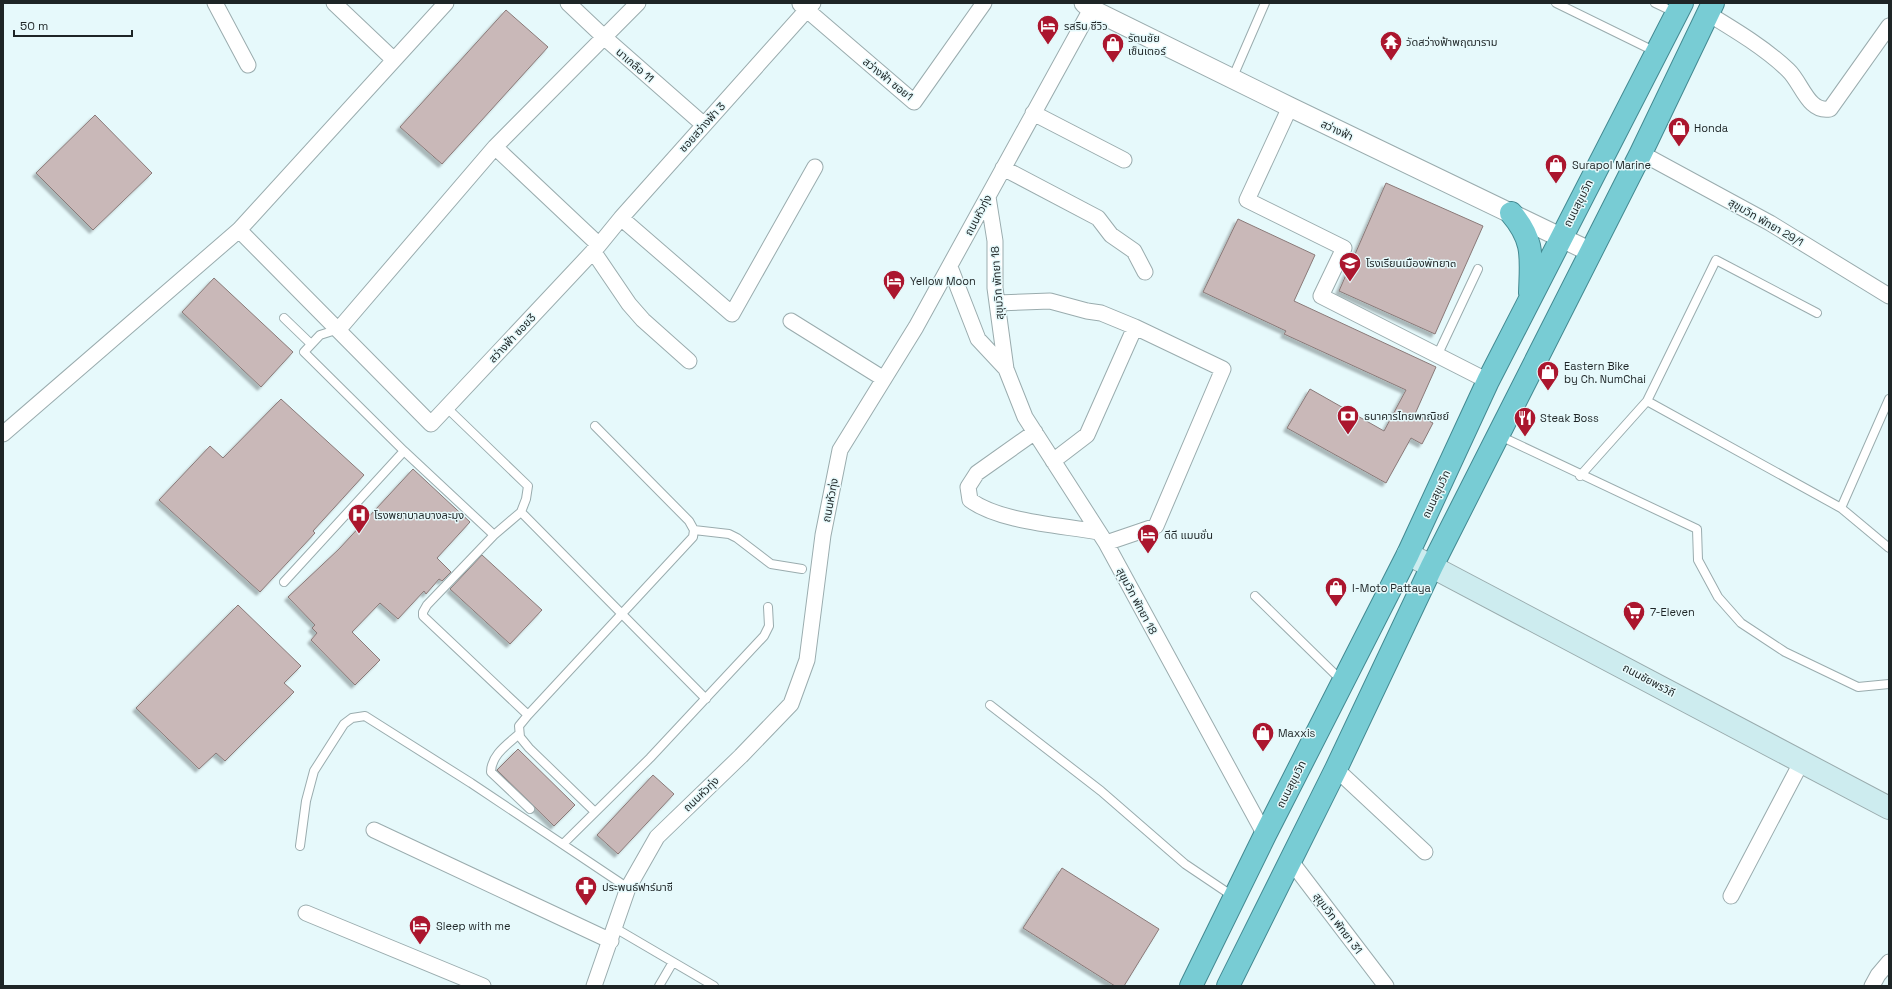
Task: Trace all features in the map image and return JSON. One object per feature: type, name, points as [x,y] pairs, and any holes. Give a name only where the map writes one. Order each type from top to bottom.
[{"type":"highway","name":"ถนนสุขุมวิท","points":[[1191,986],[1265,836],[1408,554],[1488,381],[1680,8]]},
{"type":"highway","points":[[1228,986],[1336,769],[1432,566],[1641,153],[1710,8]]},
{"type":"highway","points":[[1511,212],[1522,226],[1530,243],[1530,298]]},
{"type":"main road","name":"ถนนชัยพรวิถี","points":[[1408,554],[1889,808]]},
{"type":"street","points":[[215,3],[248,65]]},
{"type":"street","points":[[334,3],[394,60]]},
{"type":"street","points":[[3,434],[239,230],[446,3]]},
{"type":"street","name":"นาเกลือ 11","points":[[568,3],[604,38],[704,125]]},
{"type":"street","points":[[239,230],[339,329],[495,147],[638,3]]},
{"type":"street","name":"สว่างฟ้า ซอย1","points":[[806,5],[914,102],[984,3]]},
{"type":"street","name":"ซอยสว่างฟ้า 3","points":[[596,248],[704,125],[806,5]]},
{"type":"street","name":"สว่างฟ้า","points":[[1088,6],[1290,108],[1511,212],[1591,252]]},
{"type":"street","name":"ถนนหัวทุ่ง","points":[[594,986],[628,888],[657,837],[741,756],[792,704],[807,660],[823,535],[840,450],[950,267],[1033,113],[1088,6]]},
{"type":"street","points":[[1710,8],[1742,35],[1789,70],[1814,106],[1822,110],[1830,109],[1889,26]]},
{"type":"street","points":[[1290,108],[1246,200],[1344,248],[1321,296],[1488,381]]},
{"type":"street","points":[[1033,113],[1124,160]]},
{"type":"street","points":[[495,147],[596,248],[629,304],[643,320],[689,361]]},
{"type":"street","name":"สุขุมวิท พัทยา 29/1","points":[[1641,153],[1770,223],[1889,296]]},
{"type":"street","points":[[621,218],[732,314],[815,167]]},
{"type":"street","points":[[1003,168],[1098,218],[1111,235],[1134,252],[1146,272]]},
{"type":"street","name":"สุขุมวิท พัทยา 18","points":[[988,197],[995,241],[997,303],[1006,369],[1025,417],[1102,537],[1265,836]]},
{"type":"street","name":"สว่างฟ้า ซอย3","points":[[339,329],[431,424],[596,248]]},
{"type":"street","name":"สุขุมวิท พัทยา 18","points":[[950,267],[978,339],[1006,369]]},
{"type":"street","points":[[997,303],[1050,301],[1087,311],[1102,313],[1223,369],[1156,526],[1102,537],[1003,516],[981,508],[970,500],[968,487],[976,474],[1035,432]]},
{"type":"street","points":[[790,321],[884,379]]},
{"type":"street","points":[[1053,461],[1087,435],[1135,327]]},
{"type":"street","points":[[1731,896],[1802,761]]},
{"type":"street","points":[[1336,769],[1425,852]]},
{"type":"street","points":[[374,830],[613,934]]},
{"type":"street","name":"สุขุมวิท พัทยา 31","points":[[1290,860],[1386,986]]},
{"type":"street","points":[[306,913],[483,986]]},
{"type":"street","points":[[1872,986],[1878,975],[1889,962]]},
{"type":"lane","points":[[1232,79],[1265,3]]},
{"type":"lane","points":[[1556,3],[1657,52]]},
{"type":"lane","points":[[1655,3],[1680,8]]},
{"type":"lane","points":[[1580,476],[1647,401],[1716,260],[1817,313]]},
{"type":"lane","points":[[1437,356],[1478,269]]},
{"type":"lane","points":[[284,318],[311,344]]},
{"type":"lane","points":[[339,329],[320,335],[304,352],[404,451],[494,535]]},
{"type":"lane","points":[[1841,508],[1889,399]]},
{"type":"lane","points":[[1647,401],[1841,508],[1889,548]]},
{"type":"lane","points":[[447,408],[528,486],[526,499],[521,512],[494,535],[427,605],[423,612],[423,616],[528,715]]},
{"type":"lane","points":[[595,426],[689,520],[694,530],[693,537],[689,544],[519,726],[519,734],[529,748],[595,812]]},
{"type":"lane","points":[[1499,436],[1580,476],[1696,530],[1698,560],[1718,597],[1741,623],[1785,652],[1858,687],[1889,684]]},
{"type":"lane","points":[[284,582],[404,451]]},
{"type":"lane","points":[[521,512],[706,699]]},
{"type":"lane","points":[[694,530],[729,534],[737,538],[771,564],[802,569]]},
{"type":"lane","points":[[1255,596],[1343,681]]},
{"type":"lane","points":[[563,844],[706,699],[768,631],[768,607]]},
{"type":"lane","points":[[990,705],[1101,791],[1185,864],[1235,898]]},
{"type":"lane","points":[[300,846],[306,801],[314,771],[344,724],[358,715],[374,720],[628,888]]},
{"type":"lane","points":[[519,734],[492,762],[491,772],[530,809]]},
{"type":"lane","points":[[613,934],[673,962],[714,986]]},
{"type":"lane","points":[[659,986],[673,962]]},
{"type":"building","points":[[506,10],[548,47],[442,164],[400,127]]},
{"type":"building","points":[[95,115],[152,173],[93,230],[36,173]]},
{"type":"building","points":[[1386,183],[1483,226],[1435,334],[1339,291]]},
{"type":"building","points":[[1238,219],[1315,255],[1294,301],[1436,367],[1415,414],[1433,423],[1422,444],[1411,438],[1386,483],[1287,428],[1310,389],[1384,431],[1406,390],[1284,334],[1286,331],[1203,292]]},
{"type":"building","points":[[214,278],[293,352],[261,387],[182,312]]},
{"type":"building","points":[[281,399],[364,475],[313,531],[315,533],[260,592],[159,500],[210,446],[223,458]]},
{"type":"building","points":[[413,469],[470,522],[437,558],[451,572],[442,581],[439,579],[426,594],[424,591],[398,619],[380,603],[352,632],[380,660],[355,685],[311,640],[317,633],[312,628],[315,625],[288,597],[339,549]]},
{"type":"building","points":[[482,555],[542,610],[510,644],[450,589]]},
{"type":"building","points":[[238,605],[301,666],[284,683],[294,692],[225,761],[216,753],[199,769],[136,708]]},
{"type":"building","points":[[518,749],[575,805],[554,826],[497,770]]},
{"type":"building","points":[[653,775],[674,794],[618,854],[597,835]]},
{"type":"building","points":[[1062,868],[1159,929],[1124,986],[1115,986],[1023,928]]},
{"type":"place","name":"รสริน ซีวิว","points":[[1048,46]]},
{"type":"place","name":"วัดสว่างฟ้าพฤฒาราม","points":[[1391,62]]},
{"type":"place","name":"รัตนชัย เซ็นเตอร์","points":[[1113,64]]},
{"type":"place","name":"Honda","points":[[1679,148]]},
{"type":"place","name":"Surapol Marine","points":[[1556,184]]},
{"type":"place","name":"โรงเรียนเมืองพัทยา๓","points":[[1350,282]]},
{"type":"place","name":"Yellow Moon","points":[[894,300]]},
{"type":"place","name":"Eastern Bike by Ch. NumChai","points":[[1548,392]]},
{"type":"place","name":"ธนาคารไทยพาณิชย์","points":[[1348,436]]},
{"type":"place","name":"Steak Boss","points":[[1525,438]]},
{"type":"place","name":"โรงพยาบาลบางละมุง","points":[[359,534]]},
{"type":"place","name":"ดีดี แมนชั่น","points":[[1148,554]]},
{"type":"place","name":"I-Moto Pattaya","points":[[1336,608]]},
{"type":"place","name":"7-Eleven","points":[[1634,632]]},
{"type":"place","name":"Maxxis","points":[[1263,752]]},
{"type":"place","name":"ประพนธ์ฟาร์มาซี","points":[[586,906]]},
{"type":"place","name":"Sleep with me","points":[[420,946]]}]
